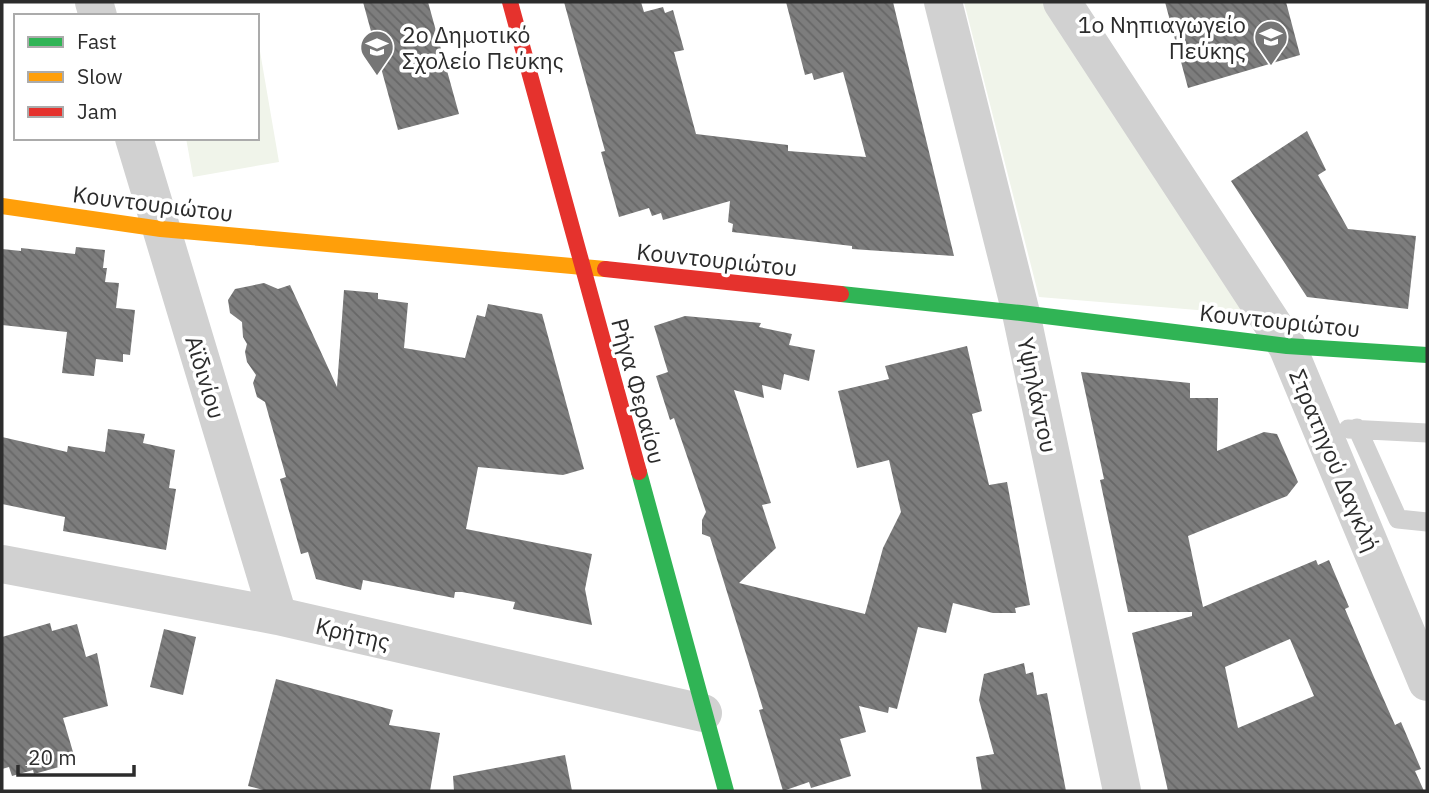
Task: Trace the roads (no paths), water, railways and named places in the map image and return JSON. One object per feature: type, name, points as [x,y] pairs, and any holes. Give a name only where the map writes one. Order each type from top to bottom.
[{"type":"street","name":"Ρήγα Φεραίου","points":[[510,2],[726,791]]},
{"type":"street","name":"Υψηλάντου","points":[[943,2],[1021,313],[1122,791]]},
{"type":"street","name":"Στρατηγού Δαγκλή","points":[[1062,2],[1340,429],[1427,682]]},
{"type":"street","name":"Αϊδινίου","points":[[135,140],[278,616]]},
{"type":"street","name":"Κουντουριώτου","points":[[2,206],[161,229],[582,267],[1021,313],[1287,346],[1427,355]]},
{"type":"street","name":"Κρήτης","points":[[2,564],[278,616],[703,713]]},
{"type":"lane","points":[[1340,429],[1427,433]]},
{"type":"lane","points":[[1340,429],[1398,519],[1427,522]]},
{"type":"place","name":"1ο Νηπιαγωγείο Πεύκης","points":[[1271,67]]},
{"type":"place","name":"2ο Δημοτικό Σχολείο Πεύκης","points":[[377,77]]}]
